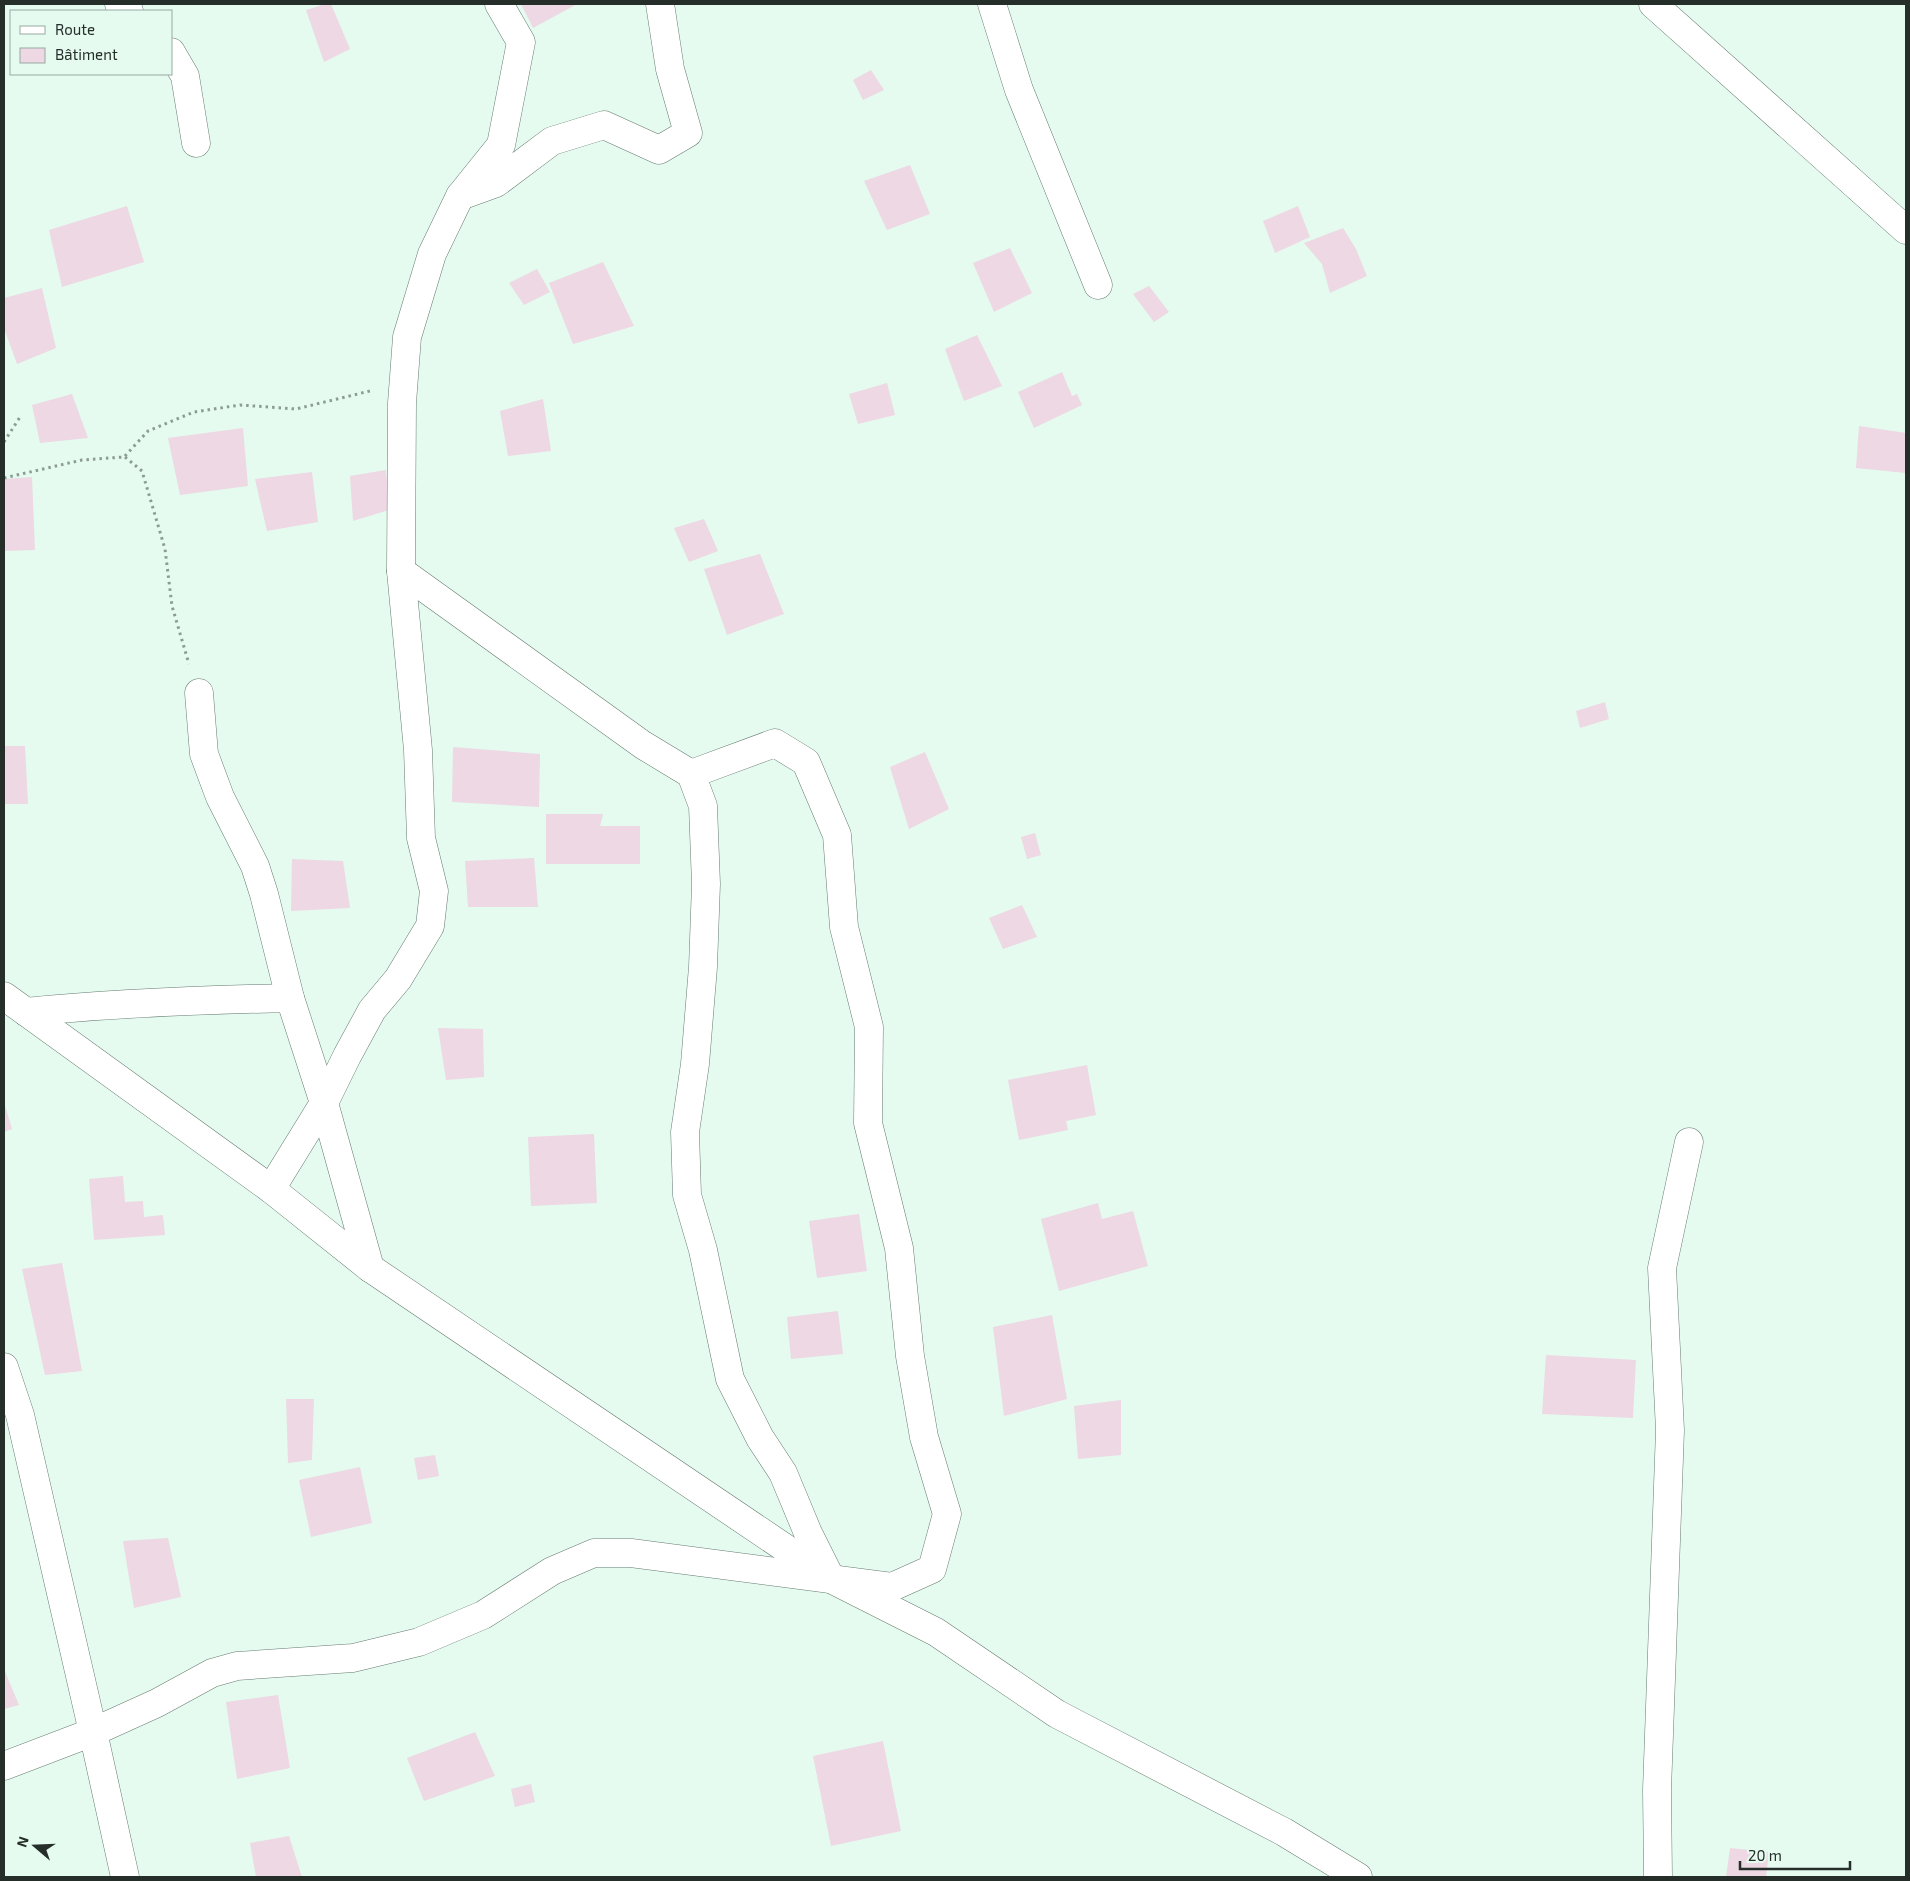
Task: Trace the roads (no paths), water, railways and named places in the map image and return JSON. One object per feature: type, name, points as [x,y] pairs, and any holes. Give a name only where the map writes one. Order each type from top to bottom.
[{"type":"street","points":[[271,1188],[324,1103],[372,1010],[398,979],[430,926],[434,890],[421,838],[418,750],[401,571],[404,377],[407,337],[430,263],[460,196],[501,145],[521,42],[499,4]]},
{"type":"street","points":[[460,196],[496,183],[552,141],[604,125],[659,150],[688,133],[670,69],[660,4]]},
{"type":"street","points":[[992,4],[1019,90],[1098,285]]},
{"type":"street","points":[[1653,4],[1906,230]]},
{"type":"street","points":[[172,54],[185,76],[196,143]]},
{"type":"street","points":[[401,571],[643,745],[691,774],[703,806],[706,884],[695,1064],[685,1132],[687,1195],[703,1250],[730,1379],[760,1438],[783,1473],[808,1533],[831,1578]]},
{"type":"street","points":[[199,693],[204,754],[220,797],[255,866],[264,894],[290,998],[324,1103],[370,1268]]},
{"type":"street","points":[[4,1766],[93,1732],[157,1703],[212,1673],[236,1666],[352,1658],[419,1642],[483,1614],[552,1571],[594,1553],[631,1553],[892,1587],[932,1569],[947,1514],[924,1437],[910,1356],[899,1248],[868,1123],[869,1027],[844,926],[837,835],[806,762],[775,743],[691,774]]},
{"type":"street","points":[[4,996],[271,1188],[370,1268],[831,1578],[936,1632],[1057,1714],[1284,1832],[1358,1877]]},
{"type":"street","points":[[26,1012],[95,1005],[190,1000],[290,998]]},
{"type":"street","points":[[1658,1877],[1657,1790],[1670,1430],[1662,1268],[1689,1142]]},
{"type":"street","points":[[4,1367],[12,1419],[93,1732],[125,1877]]}]
